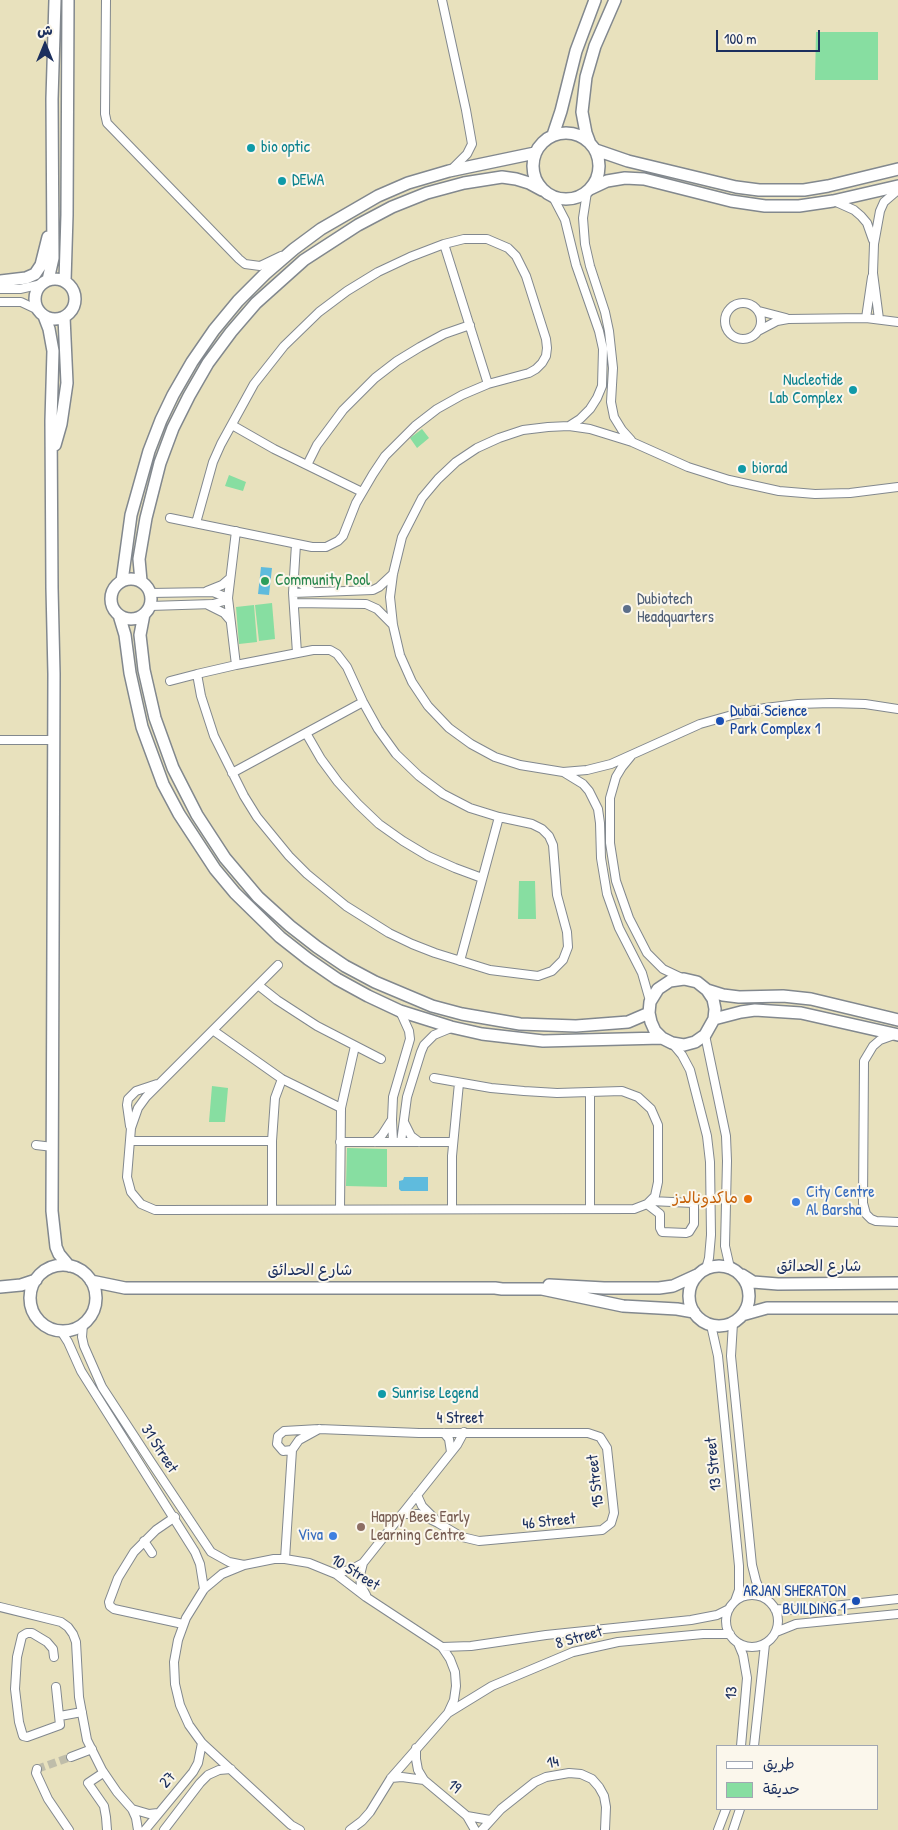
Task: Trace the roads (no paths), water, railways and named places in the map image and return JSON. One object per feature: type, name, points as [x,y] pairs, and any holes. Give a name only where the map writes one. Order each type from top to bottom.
[{"type":"street","points":[[55,0],[52,99],[53,258],[45,282],[37,289],[34,296],[35,304],[41,313],[51,338],[53,351],[51,421],[53,740],[52,1211],[56,1247],[69,1266]]},
{"type":"street","points":[[64,281],[67,198],[68,0]]},
{"type":"street","points":[[106,0],[105,114],[110,127],[245,264],[260,266],[294,249]]},
{"type":"street","points":[[442,0],[472,144],[467,154],[449,171]]},
{"type":"street","points":[[553,135],[582,31],[595,0]]},
{"type":"street","points":[[615,0],[598,39],[586,77],[582,112],[586,133],[599,160],[600,170],[589,190],[584,218],[585,244],[609,330],[613,368],[611,402],[614,417],[632,442]]},
{"type":"street","points":[[570,72],[586,77]]},
{"type":"street","points":[[542,190],[536,182],[533,173],[532,163],[534,154],[545,139],[568,132],[576,134],[593,146],[628,161],[736,187],[759,190],[804,190],[898,169]]},
{"type":"street","points":[[122,581],[131,515],[149,451],[173,395],[192,362],[232,308],[265,274],[294,249],[349,212],[378,196],[408,183],[449,171],[534,154]]},
{"type":"street","points":[[684,978],[670,981],[658,989],[650,1007],[628,1022],[576,1026],[520,1024],[462,1014],[432,1006],[376,982],[345,966],[296,931],[258,896],[224,858],[184,792],[163,744],[148,694],[140,635],[150,593],[141,581],[139,559],[146,518],[160,462],[173,428],[208,363],[256,303],[292,270],[331,241],[358,225],[427,193],[464,183],[502,177],[530,183],[553,197],[565,200],[577,198],[607,181],[635,178],[731,201],[765,206],[799,206],[833,201],[898,186]]},
{"type":"street","points":[[879,319],[873,272],[874,244],[880,210],[884,202],[898,190]]},
{"type":"street","points":[[553,197],[564,220],[576,265],[599,331],[603,349],[602,386],[597,398],[590,409],[569,426]]},
{"type":"street","points":[[833,201],[854,210],[861,216],[867,223],[874,244]]},
{"type":"street","points":[[0,281],[26,278],[35,274],[41,265],[53,218]]},
{"type":"street","points":[[170,518],[319,548],[338,541],[346,529],[362,492],[385,456],[415,426],[462,395],[488,384],[536,369],[542,363],[546,356],[546,339],[526,276],[516,256],[498,242],[476,238],[444,244],[378,272],[347,291],[319,312],[284,346],[254,384],[213,462],[196,523]]},
{"type":"street","points":[[444,244],[488,384]]},
{"type":"street","points":[[866,318],[873,272]]},
{"type":"street","points":[[0,289],[20,289],[54,279],[64,281],[71,288],[74,295],[74,304],[70,311],[57,319],[21,302],[0,302]]},
{"type":"street","points":[[758,331],[761,318],[753,305],[741,302],[730,308],[724,319],[725,325],[729,333],[736,338],[744,339],[752,337],[772,323],[788,319],[866,318],[898,322]]},
{"type":"street","points":[[759,312],[788,319]]},
{"type":"street","points":[[52,453],[59,433],[67,383],[64,316]]},
{"type":"street","points":[[307,465],[322,439],[343,410],[375,378],[396,361],[420,347],[444,334],[470,325]]},
{"type":"street","points":[[232,425],[274,449],[362,492]]},
{"type":"street","points":[[898,487],[850,493],[814,494],[766,489],[688,467],[605,432],[569,426],[523,430],[477,448],[456,462],[422,498],[402,537],[393,574],[390,597],[393,625],[400,655],[412,682],[428,706],[449,728],[471,744],[495,757],[520,765],[563,772],[587,770],[611,764],[700,724],[732,714],[765,708],[798,704],[832,703],[865,704],[898,709]]},
{"type":"street","points":[[236,531],[228,599],[236,665]]},
{"type":"street","points":[[296,544],[293,593],[297,653]]},
{"type":"street","points":[[293,593],[372,590],[393,574]]},
{"type":"street","points":[[294,577],[314,592]]},
{"type":"street","points":[[141,581],[135,579],[122,581],[113,590],[111,597],[114,610],[119,615],[134,619],[147,610],[206,605],[228,599]]},
{"type":"street","points":[[205,592],[222,585],[229,579]]},
{"type":"street","points":[[191,592],[191,605]]},
{"type":"street","points":[[150,593],[205,592],[221,594],[228,599]]},
{"type":"street","points":[[329,592],[329,604]]},
{"type":"street","points":[[294,603],[366,604],[382,613],[393,625]]},
{"type":"street","points":[[294,619],[299,613],[313,604]]},
{"type":"street","points":[[206,605],[224,614],[230,620]]},
{"type":"street","points":[[119,615],[125,635],[135,700],[151,753],[163,784],[179,814],[215,869],[255,914],[308,959],[337,979],[400,1011],[451,1027],[489,1035],[544,1041],[667,1040],[684,1044],[695,1042],[705,1035],[714,1020],[715,1009],[713,999],[707,990],[697,982],[663,969],[647,953],[629,918],[616,881],[610,843],[610,798],[616,777],[633,754]]},
{"type":"street","points":[[170,681],[197,674],[236,665],[321,649],[337,654],[347,667],[363,702],[382,736],[396,754],[419,776],[443,794],[470,808],[532,824],[542,828],[549,836],[553,845],[560,909],[567,932],[568,947],[563,960],[552,971],[538,976],[490,970],[428,950],[389,933],[346,906],[325,890],[272,837],[248,803],[222,755],[207,717],[197,674]]},
{"type":"street","points":[[232,773],[363,702]]},
{"type":"street","points":[[306,734],[338,782],[379,824],[428,856],[482,878]]},
{"type":"street","points":[[0,740],[53,740]]},
{"type":"street","points":[[563,772],[583,784],[595,800],[600,822],[601,858],[607,894],[619,928],[642,973],[650,1007],[651,1022],[655,1031],[682,1055],[690,1070],[707,1136],[710,1162],[711,1235],[709,1258],[702,1272],[691,1286],[689,1299],[694,1312],[700,1319],[711,1325],[720,1326],[733,1323],[746,1309],[749,1294],[748,1287],[741,1275],[730,1268],[716,1266],[702,1272]]},
{"type":"street","points":[[460,961],[499,817]]},
{"type":"street","points":[[131,1128],[138,1108],[278,965]]},
{"type":"street","points":[[258,985],[297,1014],[382,1059]]},
{"type":"street","points":[[707,990],[739,997],[783,996],[811,999],[898,1020]]},
{"type":"street","points":[[714,1020],[741,1012],[778,1010],[824,1017],[897,1034]]},
{"type":"street","points":[[397,1142],[392,1120],[392,1104],[410,1039],[409,1031],[400,1011]]},
{"type":"street","points":[[397,1142],[412,1076],[424,1045],[434,1035],[451,1027]]},
{"type":"street","points":[[214,1031],[282,1079],[341,1108]]},
{"type":"street","points":[[897,1034],[880,1040],[873,1046],[864,1060],[862,1134],[864,1209],[866,1214],[876,1221],[898,1222]]},
{"type":"street","points":[[705,1035],[726,1136],[725,1246],[730,1268]]},
{"type":"street","points":[[340,1209],[341,1108],[355,1046]]},
{"type":"street","points":[[434,1078],[524,1091],[613,1091],[630,1094],[645,1103],[655,1117],[659,1134],[658,1182],[655,1196],[649,1203]]},
{"type":"street","points":[[272,1209],[272,1141],[275,1098],[282,1079]]},
{"type":"street","points":[[161,1083],[136,1091],[130,1096],[127,1105],[131,1128],[128,1185],[135,1199],[147,1208],[163,1210],[634,1209],[649,1203],[692,1203],[694,1206],[694,1224],[689,1232],[686,1233],[662,1232],[660,1228],[660,1214],[649,1203]]},
{"type":"street","points":[[452,1209],[453,1142],[459,1083]]},
{"type":"street","points":[[590,1092],[590,1208]]},
{"type":"street","points":[[392,1104],[406,1105]]},
{"type":"street","points":[[403,1119],[411,1136],[419,1142]]},
{"type":"street","points":[[375,1142],[392,1120]]},
{"type":"street","points":[[130,1141],[272,1141]]},
{"type":"street","points":[[340,1142],[453,1142]]},
{"type":"street","points":[[36,1145],[53,1147]]},
{"type":"street","points":[[52,1211],[50,1215],[50,1256],[31,1290],[30,1302],[34,1315],[38,1320],[49,1328],[61,1331],[71,1330],[83,1324],[102,1297],[110,1292],[125,1288]]},
{"type":"street","points":[[0,1287],[21,1285],[56,1266],[69,1266],[81,1270],[91,1281],[96,1292],[95,1305]]},
{"type":"street","name":"شارع الحدائق","points":[[496,1288],[503,1285],[556,1285],[604,1288],[659,1288],[673,1286],[702,1272]]},
{"type":"street","name":"شارع الحدائق","points":[[741,1275],[753,1282],[765,1284],[898,1283]]},
{"type":"street","points":[[91,1281],[125,1288]]},
{"type":"street","name":"شارع الحدائق","points":[[125,1288],[542,1289],[623,1306],[678,1309],[694,1312]]},
{"type":"street","points":[[0,1291],[16,1293],[30,1302]]},
{"type":"street","points":[[742,1315],[767,1308],[898,1308]]},
{"type":"street","name":"13 Street","points":[[733,1323],[730,1345],[752,1565],[763,1597]]},
{"type":"street","name":"31 Street","points":[[83,1324],[82,1337],[84,1346],[102,1387],[211,1552],[229,1562],[244,1565]]},
{"type":"street","name":"13 Street","points":[[711,1325],[718,1356],[739,1566],[739,1590],[735,1601]]},
{"type":"street","name":"31 Street","points":[[61,1331],[81,1372],[175,1517],[198,1558],[204,1589]]},
{"type":"street","points":[[285,1559],[292,1450],[299,1440],[319,1429]]},
{"type":"street","name":"4 Street","points":[[292,1450],[288,1452],[279,1448],[277,1440],[280,1434],[287,1430],[588,1433],[600,1437]]},
{"type":"street","points":[[336,1574],[363,1563],[451,1452],[464,1432]]},
{"type":"street","points":[[444,1433],[449,1439],[451,1452]]},
{"type":"street","name":"15 Street","points":[[600,1437],[607,1448],[614,1513],[611,1523]]},
{"type":"street","name":"46 Street","points":[[417,1495],[422,1506],[438,1523]]},
{"type":"street","name":"46 Street","points":[[402,1514],[419,1514],[438,1523],[454,1533],[460,1540],[470,1545],[602,1530],[611,1523]]},
{"type":"street","points":[[175,1517],[156,1530],[128,1560],[120,1573],[109,1599],[109,1604],[114,1609],[183,1624]]},
{"type":"street","points":[[144,1541],[152,1553]]},
{"type":"street","name":"10 Street","points":[[300,1830],[291,1827],[202,1743],[189,1726],[180,1705],[175,1684],[174,1662],[178,1640],[183,1624],[204,1589],[222,1574],[244,1565],[285,1559],[309,1563],[336,1574],[366,1597],[442,1647]]},
{"type":"street","points":[[363,1563],[361,1581],[366,1597]]},
{"type":"street","points":[[748,1595],[763,1597],[775,1609],[778,1624],[776,1632],[765,1644],[751,1647],[738,1643],[726,1626],[729,1609],[735,1601],[748,1595]]},
{"type":"street","points":[[775,1609],[796,1610],[898,1599]]},
{"type":"street","points":[[0,1607],[52,1619],[68,1627],[76,1642],[77,1674],[87,1740],[104,1773],[132,1809],[138,1830]]},
{"type":"street","name":"8 Street","points":[[442,1647],[471,1646],[546,1634],[691,1620],[717,1615],[729,1609]]},
{"type":"street","points":[[776,1632],[796,1624],[898,1614]]},
{"type":"street","points":[[54,1656],[53,1649],[47,1642],[32,1633],[22,1636],[15,1673],[16,1706],[24,1737],[57,1727],[60,1724],[56,1687]]},
{"type":"street","name":"8 Street","points":[[448,1713],[492,1686],[586,1648],[627,1641],[703,1634],[730,1634]]},
{"type":"street","name":"13","points":[[738,1643],[743,1655],[747,1678],[741,1745]]},
{"type":"street","name":"13","points":[[754,1745],[765,1644]]},
{"type":"street","points":[[352,1830],[370,1812],[391,1778],[448,1713],[454,1700],[456,1686],[452,1665],[442,1647]]},
{"type":"street","points":[[60,1716],[82,1712]]},
{"type":"street","name":"27","points":[[145,1830],[193,1772],[198,1763],[202,1743]]},
{"type":"street","name":"19","points":[[416,1748],[418,1770],[424,1780],[467,1816],[475,1830]]},
{"type":"street","points":[[71,1756],[92,1749]]},
{"type":"street","points":[[37,1769],[36,1774],[48,1799],[69,1830]]},
{"type":"street","name":"27","points":[[164,1830],[208,1775],[219,1770],[231,1769]]},
{"type":"street","points":[[104,1773],[88,1783],[104,1806],[107,1830]]},
{"type":"street","name":"14","points":[[482,1830],[513,1798],[535,1782],[557,1774],[581,1774],[592,1779],[599,1787],[604,1796],[605,1830]]},
{"type":"street","name":"19","points":[[391,1778],[424,1780]]},
{"type":"street","points":[[132,1809],[149,1814],[158,1813]]},
{"type":"street","points":[[718,1830],[726,1810]]},
{"type":"street","points":[[733,1830],[740,1810]]},
{"type":"street","name":"19","points":[[467,1816],[490,1820]]},
{"type":"water","name":"Community Pool","points":[[261,567],[272,568],[269,595],[258,594]]},
{"type":"water","points":[[404,1177],[428,1177],[428,1191],[401,1191],[399,1189],[399,1181],[403,1180]]},
{"type":"tunnel","points":[[37,1769],[71,1757]]},
{"type":"place","name":"bio optic","points":[[251,148]]},
{"type":"place","name":"DEWA","points":[[282,181]]},
{"type":"place","name":"Nucleotide Lab Complex","points":[[853,390]]},
{"type":"place","name":"biorad","points":[[742,469]]},
{"type":"place","name":"Community Pool","points":[[265,581]]},
{"type":"place","name":"Dubiotech Headquarters","points":[[627,609]]},
{"type":"place","name":"Dubai Science Park Complex 1","points":[[720,721]]},
{"type":"place","name":"ماكدونالدز","points":[[748,1199]]},
{"type":"place","name":"City Centre Al Barsha","points":[[796,1202]]},
{"type":"place","name":"Sunrise Legend","points":[[382,1394]]},
{"type":"place","name":"Happy Bees Early Learning Centre","points":[[361,1527]]},
{"type":"place","name":"Viva","points":[[333,1536]]},
{"type":"place","name":"ARJAN SHERATON BUILDING 1","points":[[856,1601]]}]
